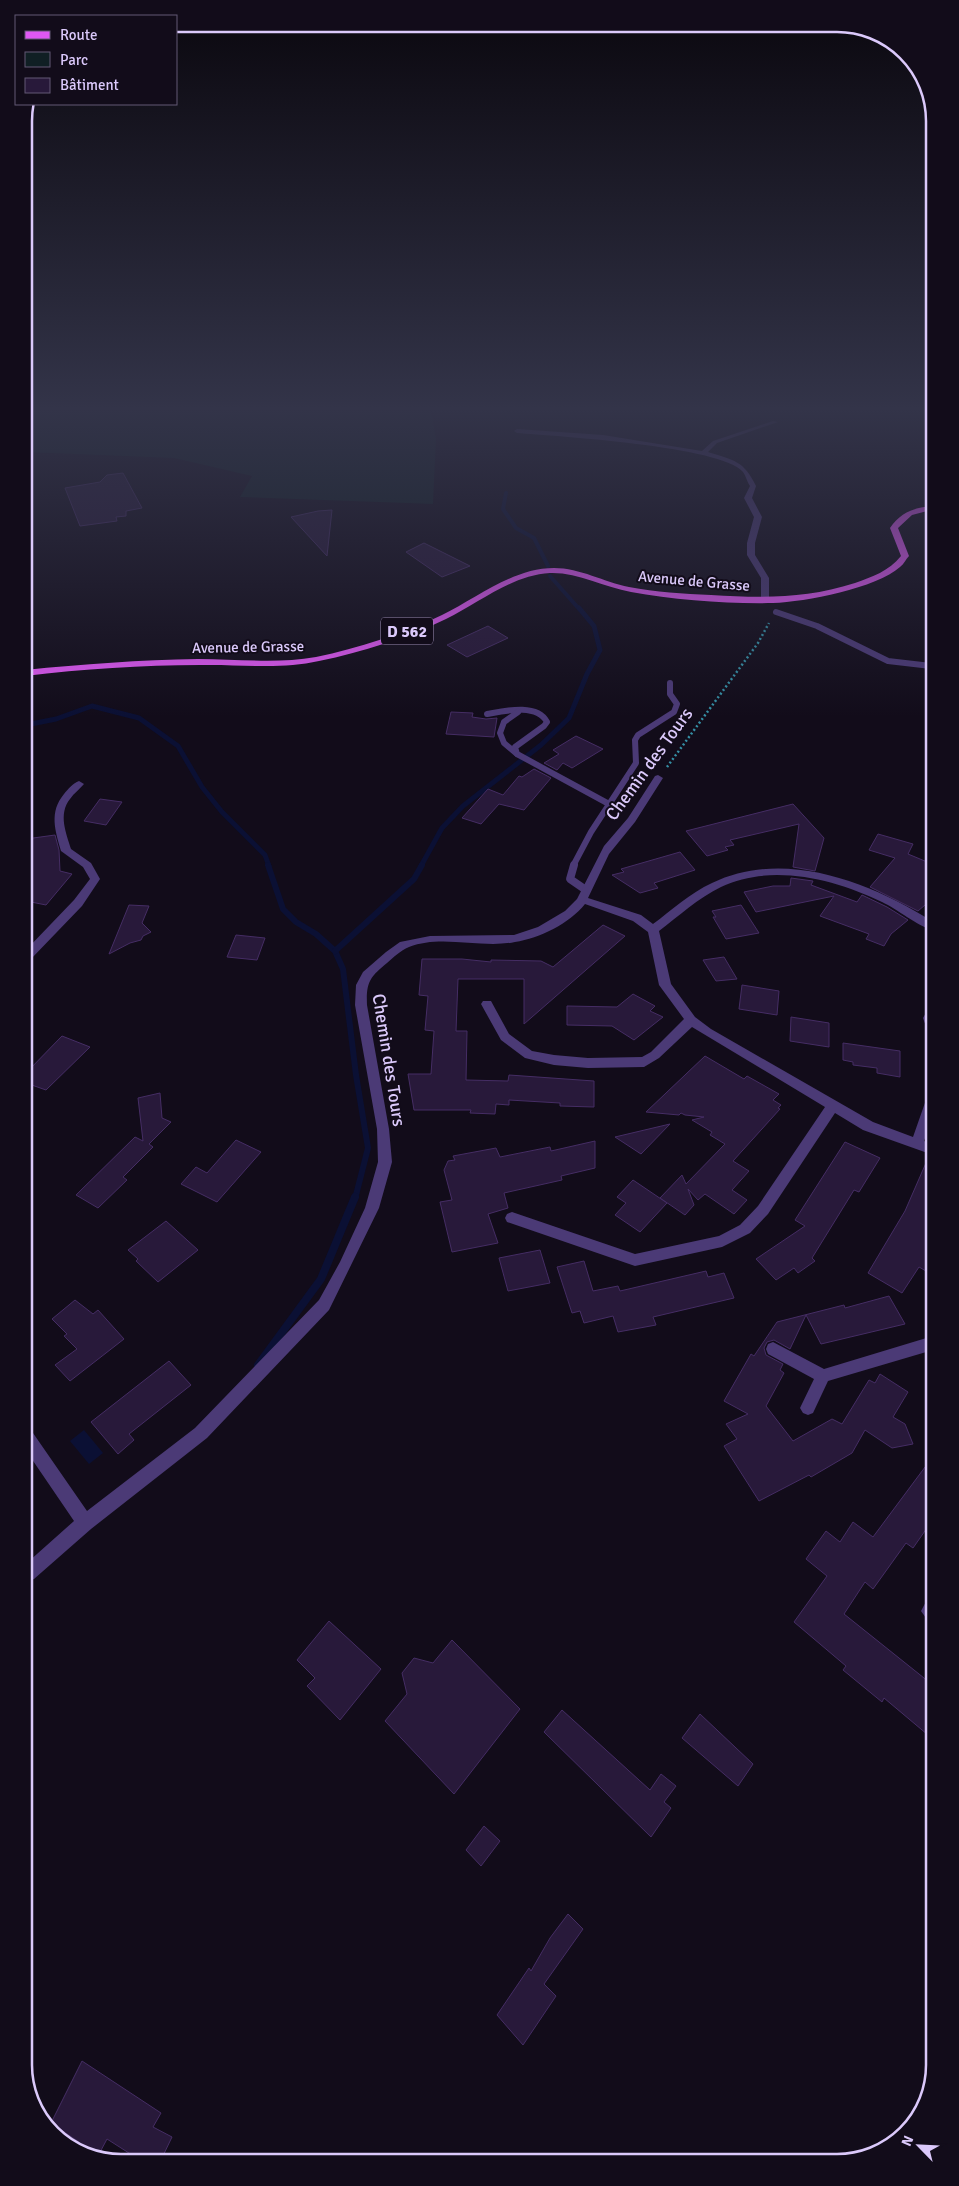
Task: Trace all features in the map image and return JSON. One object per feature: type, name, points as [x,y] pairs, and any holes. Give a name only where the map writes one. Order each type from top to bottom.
[{"type":"main road","name":"Avenue de Grasse","points":[[33,672],[163,663],[289,663],[316,659],[351,650],[436,621],[516,579],[543,571],[561,570],[616,587],[650,593],[765,600],[802,598],[869,581],[891,572],[902,562],[905,556],[894,528],[899,520],[909,513]]},
{"type":"street","points":[[756,513],[758,517],[751,542],[752,555],[765,578],[765,600]]},
{"type":"street","name":"Chemin des Tours","points":[[32,1570],[85,1523],[201,1433],[324,1305],[345,1266],[372,1208],[385,1162],[383,1130],[361,1006],[360,988],[364,978],[372,969],[403,946],[432,939],[493,941],[515,939],[534,934],[571,913],[584,895],[609,846],[625,829],[658,778]]},
{"type":"street","points":[[33,950],[78,902],[95,879],[92,869],[85,862],[66,851],[57,810],[62,800],[79,784]]},
{"type":"street","points":[[654,930],[706,890],[726,881],[744,876],[791,872],[851,885],[916,915],[926,922]]},
{"type":"street","points":[[584,895],[637,918],[654,930],[665,985],[691,1020],[707,1032],[868,1126],[926,1147]]},
{"type":"street","points":[[487,1004],[505,1037],[529,1054],[554,1060],[588,1063],[644,1062],[655,1055],[691,1020]]},
{"type":"street","points":[[512,1218],[635,1260],[722,1241],[745,1229],[763,1210],[832,1106]]},
{"type":"street","points":[[917,1144],[926,1118]]},
{"type":"street","points":[[773,1349],[823,1376],[926,1345]]},
{"type":"street","points":[[808,1408],[823,1376]]},
{"type":"street","points":[[32,1446],[85,1523]]},
{"type":"lane","points":[[776,612],[794,616],[842,637],[883,660],[926,665]]},
{"type":"lane","points":[[584,895],[570,879],[571,871],[609,804],[636,763],[635,740],[638,735],[674,712],[677,704],[670,694],[670,683]]},
{"type":"lane","points":[[520,711],[500,727],[499,734],[502,742],[517,754],[609,804]]},
{"type":"lane","points":[[487,714],[520,711],[543,713],[546,717],[547,722],[544,727],[515,747],[517,754]]},
{"type":"path","name":"Chemin des Tours","points":[[658,778],[758,644],[776,612]]},
{"type":"shaded area","points":[[84,1430],[103,1453],[89,1464],[70,1441]]},
{"type":"building","points":[[75,513],[126,513],[126,516],[116,517],[117,521],[80,526]]},
{"type":"building","points":[[309,513],[332,513],[327,556],[291,517]]},
{"type":"building","points":[[424,543],[470,566],[442,577],[406,552]]},
{"type":"building","points":[[488,626],[508,638],[467,657],[447,645]]},
{"type":"building","points":[[451,712],[473,713],[472,717],[486,719],[497,718],[494,737],[446,734]]},
{"type":"building","points":[[576,736],[603,749],[572,768],[563,763],[557,770],[544,763],[559,754],[553,750]]},
{"type":"building","points":[[534,769],[551,778],[524,810],[499,804],[481,824],[462,818],[488,789],[503,795],[519,776],[522,777]]},
{"type":"building","points":[[100,799],[122,802],[106,825],[84,821]]},
{"type":"building","points":[[793,804],[824,838],[815,871],[793,867],[799,824],[730,840],[734,845],[725,847],[728,850],[707,856],[686,831]]},
{"type":"building","points":[[878,834],[913,844],[908,854],[926,862],[926,904],[918,911],[870,887],[895,858],[869,850]]},
{"type":"building","points":[[55,835],[59,850],[60,871],[72,874],[46,905],[33,902],[33,838]]},
{"type":"building","points":[[680,852],[695,870],[654,883],[658,888],[640,893],[612,875],[624,872],[621,869]]},
{"type":"building","points":[[791,878],[813,881],[811,885],[857,902],[862,895],[908,920],[891,934],[884,946],[866,939],[869,934],[820,916],[834,896],[756,912],[744,892],[773,886],[790,886]]},
{"type":"building","points":[[129,905],[149,906],[142,923],[151,932],[143,936],[141,940],[130,943],[109,954]]},
{"type":"building","points":[[741,905],[759,933],[726,939],[713,917],[716,917],[712,911]]},
{"type":"building","points":[[603,925],[625,936],[524,1024],[524,979],[458,979],[456,1031],[467,1031],[466,1080],[508,1081],[509,1075],[594,1081],[594,1107],[560,1106],[560,1103],[509,1100],[509,1105],[496,1104],[495,1114],[470,1113],[471,1110],[414,1110],[408,1074],[431,1074],[434,1031],[425,1030],[428,996],[419,995],[422,959],[462,959],[491,962],[491,960],[541,961],[553,967]]},
{"type":"building","points":[[236,935],[265,938],[257,960],[227,957]]},
{"type":"building","points":[[724,957],[737,979],[716,981],[703,960]]},
{"type":"building","points":[[742,985],[779,991],[777,1015],[739,1009]]},
{"type":"building","points":[[633,994],[655,1006],[650,1011],[663,1017],[634,1040],[612,1026],[567,1025],[567,1006],[617,1007]]},
{"type":"building","points":[[791,1017],[829,1023],[829,1047],[790,1041]]},
{"type":"building","points":[[62,1036],[90,1047],[46,1090],[33,1085],[33,1066]]},
{"type":"building","points":[[843,1043],[900,1051],[900,1077],[877,1073],[877,1068],[853,1065],[853,1062],[843,1060]]},
{"type":"building","points":[[705,1056],[744,1079],[747,1076],[779,1094],[773,1100],[781,1105],[778,1108],[780,1109],[733,1161],[749,1171],[732,1190],[747,1200],[734,1214],[705,1194],[698,1200],[688,1189],[694,1205],[685,1215],[660,1198],[682,1175],[686,1184],[725,1144],[710,1135],[712,1132],[692,1120],[704,1117],[681,1113],[679,1115],[646,1112]]},
{"type":"building","points":[[160,1093],[162,1118],[171,1122],[149,1144],[153,1147],[123,1177],[127,1180],[98,1208],[76,1195],[135,1137],[143,1141],[138,1098]]},
{"type":"building","points":[[670,1124],[641,1154],[615,1137]]},
{"type":"building","points":[[236,1140],[261,1152],[217,1202],[181,1184],[196,1167],[207,1173]]},
{"type":"building","points":[[595,1141],[595,1168],[561,1176],[562,1180],[504,1193],[508,1208],[488,1214],[498,1243],[452,1252],[440,1202],[452,1200],[444,1170],[448,1161],[455,1160],[453,1156],[496,1148],[500,1157],[550,1147],[551,1151]]},
{"type":"building","points":[[845,1142],[880,1158],[859,1192],[854,1190],[812,1258],[815,1261],[798,1273],[794,1268],[776,1280],[756,1259],[805,1226],[795,1220]]},
{"type":"building","points":[[926,1163],[926,1271],[919,1267],[902,1293],[868,1273],[905,1211]]},
{"type":"building","points":[[633,1180],[667,1203],[640,1232],[615,1215],[626,1203],[617,1197]]},
{"type":"building","points":[[166,1221],[198,1250],[158,1282],[136,1261],[138,1259],[128,1250]]},
{"type":"building","points":[[540,1250],[550,1283],[508,1291],[499,1258]]},
{"type":"building","points":[[584,1261],[593,1291],[618,1286],[620,1291],[706,1271],[708,1277],[724,1273],[734,1298],[653,1317],[656,1325],[618,1332],[613,1316],[584,1323],[580,1311],[572,1313],[557,1267]]},
{"type":"building","points":[[889,1296],[905,1324],[821,1344],[806,1315],[790,1349],[774,1340],[767,1342],[764,1348],[766,1355],[783,1364],[780,1370],[784,1373],[766,1406],[793,1441],[832,1419],[842,1424],[869,1380],[875,1383],[880,1374],[908,1392],[893,1417],[905,1424],[913,1444],[892,1448],[865,1430],[852,1453],[811,1477],[809,1475],[759,1501],[724,1446],[737,1439],[726,1424],[748,1414],[724,1401],[751,1354],[754,1356],[777,1322],[844,1305],[845,1308]]},
{"type":"building","points":[[75,1300],[93,1314],[98,1310],[124,1339],[70,1381],[55,1365],[77,1349],[64,1336],[67,1334],[52,1319]]},
{"type":"building","points":[[169,1361],[191,1385],[129,1434],[134,1440],[118,1454],[91,1422]]},
{"type":"building","points":[[926,1466],[926,1529],[913,1548],[906,1543],[873,1589],[865,1582],[844,1614],[926,1680],[926,1733],[884,1698],[882,1702],[843,1670],[846,1666],[794,1622],[827,1576],[806,1559],[826,1531],[840,1542],[853,1522],[873,1537]]},
{"type":"building","points":[[329,1621],[381,1669],[340,1720],[307,1686],[315,1678],[297,1660]]},
{"type":"building","points":[[452,1640],[520,1709],[454,1794],[385,1721],[407,1694],[402,1673],[414,1658],[433,1663]]},
{"type":"building","points":[[562,1710],[650,1790],[661,1774],[676,1786],[664,1802],[671,1808],[651,1837],[544,1732]]},
{"type":"building","points":[[700,1714],[753,1764],[738,1786],[682,1738]]},
{"type":"building","points":[[484,1826],[500,1841],[481,1866],[466,1850]]},
{"type":"building","points":[[568,1914],[583,1929],[544,1984],[556,1996],[523,2045],[497,2015],[529,1968],[531,1971],[550,1938]]},
{"type":"building","points":[[82,2061],[161,2113],[153,2127],[172,2137],[164,2153],[129,2153],[107,2139],[101,2151],[79,2143],[63,2131],[53,2120]]},
{"type":"waterway","points":[[506,513],[516,528],[534,538],[548,566]]},
{"type":"waterway","points":[[550,576],[580,610]]},
{"type":"waterway","points":[[421,866],[442,828],[463,806],[541,745],[569,718],[587,674],[600,650],[594,626],[579,608]]},
{"type":"waterway","points":[[33,724],[56,719],[92,706],[139,718],[178,746],[202,787],[222,812],[265,855],[269,866]]},
{"type":"waterway","points":[[268,865],[283,909],[296,922],[316,934],[335,951]]},
{"type":"waterway","points":[[335,951],[414,879],[422,865]]},
{"type":"waterway","points":[[335,951],[343,969],[356,1075],[368,1148],[355,1199]]},
{"type":"waterway","points":[[258,1365],[321,1279],[355,1197]]}]
